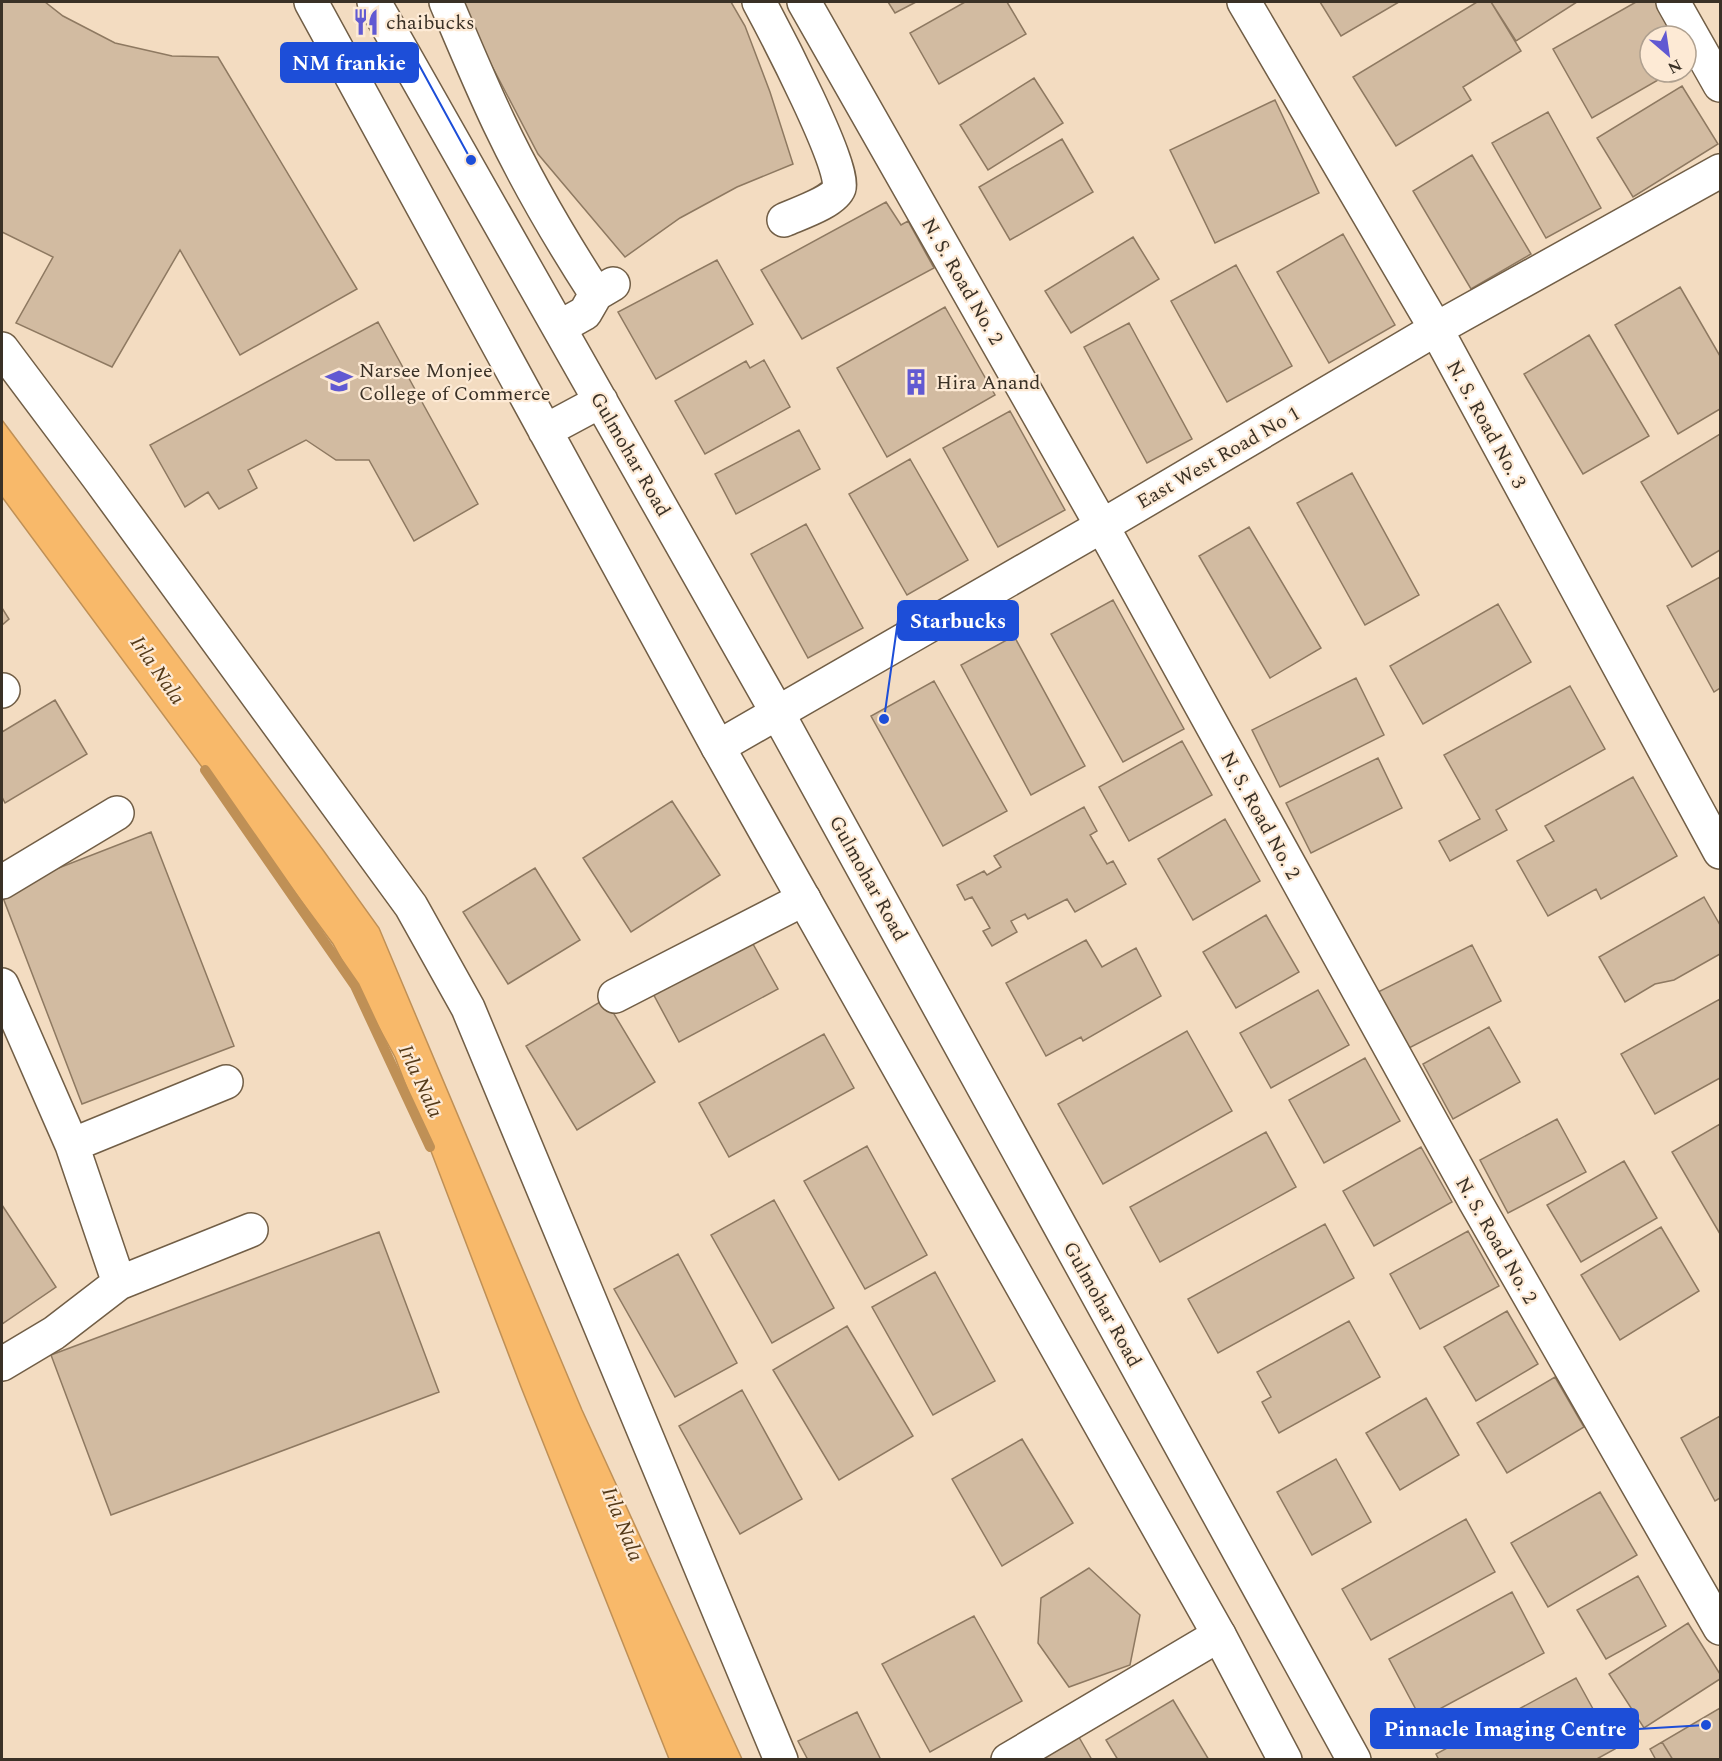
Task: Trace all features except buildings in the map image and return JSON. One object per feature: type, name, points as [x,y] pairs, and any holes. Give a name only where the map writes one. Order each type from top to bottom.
[{"type":"street","name":"Gulmohar Road","points":[[374,2],[777,712],[1354,1760]]},
{"type":"street","points":[[446,2],[499,123],[536,194],[605,289],[585,313],[560,327]]},
{"type":"street","points":[[759,2],[835,163],[840,186],[835,194],[784,220]]},
{"type":"street","name":"N. S. Road No. 2","points":[[804,2],[1102,526],[1475,1201],[1720,1628]]},
{"type":"street","name":"N. S. Road No. 3","points":[[1244,2],[1436,329],[1720,852]]},
{"type":"street","points":[[1673,2],[1720,85]]},
{"type":"street","points":[[311,3],[718,747],[1219,1635],[1285,1760]]},
{"type":"street","points":[[806,98],[846,74]]},
{"type":"street","name":"East West Road No 1","points":[[718,747],[1102,526],[1436,329],[1720,171]]},
{"type":"street","points":[[2,349],[411,906],[468,1008],[781,1760]]},
{"type":"street","points":[[545,431],[601,401]]},
{"type":"street","points":[[2,882],[117,813]]},
{"type":"street","points":[[615,996],[804,899]]},
{"type":"street","points":[[2,985],[72,1145],[119,1283]]},
{"type":"street","points":[[72,1145],[226,1082]]},
{"type":"street","points":[[2,1364],[54,1333],[119,1283],[251,1230]]},
{"type":"street","points":[[1008,1760],[1219,1635]]},
{"type":"water","points":[[2,420],[379,928],[582,1410],[742,1759],[669,1759],[521,1387],[395,1057],[333,944],[2,497]]},
{"type":"waterway","name":"Irla Nala","points":[[205,770],[355,986],[430,1147]]},
{"type":"place","name":"chaibucks","points":[[366,22]]},
{"type":"place","name":"NM frankie","points":[[471,160]]},
{"type":"place","name":"Narsee Monjee College of Commerce","points":[[339,381]]},
{"type":"place","name":"Hira Anand","points":[[916,382]]},
{"type":"place","name":"Starbucks","points":[[884,719]]},
{"type":"place","name":"Pinnacle Imaging Centre","points":[[1706,1725]]}]
